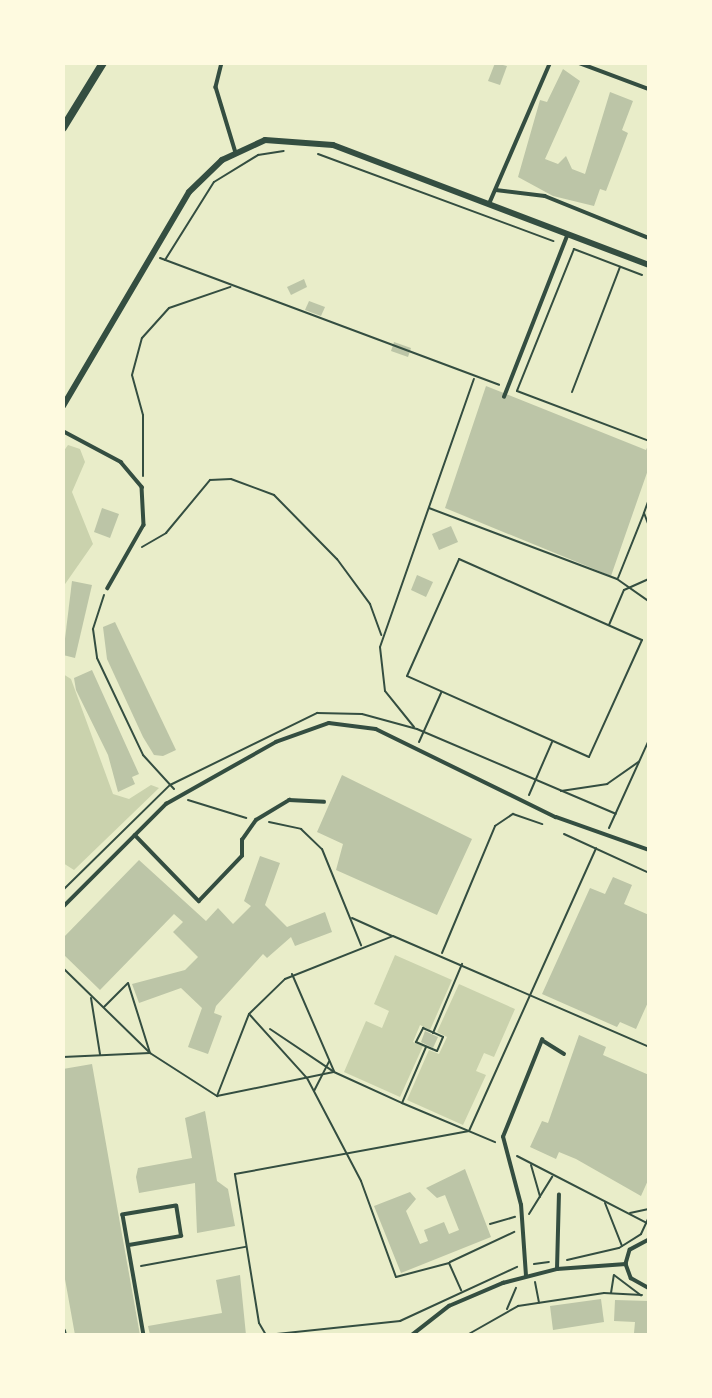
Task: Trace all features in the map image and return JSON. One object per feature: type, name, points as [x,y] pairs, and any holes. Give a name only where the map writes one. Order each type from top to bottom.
[{"type":"street","points":[[63,128],[103,63]]},
{"type":"street","points":[[63,407],[189,192],[236,153],[284,137],[315,140],[649,265]]},
{"type":"lane","points":[[222,63],[216,87],[236,153]]},
{"type":"lane","points":[[489,204],[550,63]]},
{"type":"lane","points":[[579,63],[649,89]]},
{"type":"lane","points":[[496,190],[545,196],[649,238]]},
{"type":"lane","points":[[504,397],[568,234]]},
{"type":"lane","points":[[63,431],[121,462],[142,487],[147,512],[133,549],[108,589]]},
{"type":"lane","points":[[63,907],[135,835],[181,794],[313,726],[361,725],[416,748],[546,813],[649,850]]},
{"type":"lane","points":[[135,835],[199,901],[242,856],[242,840],[256,820],[289,800],[324,802]]},
{"type":"lane","points":[[526,1276],[521,1205],[503,1137],[542,1040],[564,1054]]},
{"type":"lane","points":[[557,1269],[559,1195]]},
{"type":"lane","points":[[129,1245],[181,1236],[176,1206],[123,1215],[144,1335]]},
{"type":"lane","points":[[649,1240],[630,1250],[626,1264],[631,1278],[649,1288]]},
{"type":"lane","points":[[412,1335],[449,1306],[526,1276],[557,1269],[626,1264]]},
{"type":"path","points":[[165,260],[214,182],[258,155],[292,150]]},
{"type":"path","points":[[311,152],[553,241]]},
{"type":"path","points":[[517,391],[574,249],[642,275]]},
{"type":"path","points":[[152,255],[649,441]]},
{"type":"path","points":[[572,392],[620,266]]},
{"type":"path","points":[[142,487],[143,415],[132,375],[142,338],[169,308],[233,286]]},
{"type":"path","points":[[382,636],[475,378]]},
{"type":"path","points":[[133,549],[166,533],[205,483],[231,479],[274,495],[302,518],[370,604],[382,636],[385,691],[417,729]]},
{"type":"path","points":[[617,579],[649,499]]},
{"type":"path","points":[[428,507],[617,579],[624,590],[649,601]]},
{"type":"path","points":[[644,513],[649,526]]},
{"type":"path","points":[[459,559],[642,640],[589,757],[442,692],[407,676],[459,559]]},
{"type":"path","points":[[609,625],[624,590],[649,579]]},
{"type":"path","points":[[108,589],[94,619],[94,648],[136,743],[174,789]]},
{"type":"path","points":[[416,748],[442,692]]},
{"type":"path","points":[[63,890],[170,785],[308,715],[348,712],[417,729],[616,814]]},
{"type":"path","points":[[609,828],[649,740]]},
{"type":"path","points":[[528,796],[552,741]]},
{"type":"path","points":[[560,792],[607,784],[640,761]]},
{"type":"path","points":[[187,800],[310,836],[323,849],[361,947]]},
{"type":"path","points":[[442,954],[499,819],[520,814],[542,824]]},
{"type":"path","points":[[564,834],[649,873]]},
{"type":"path","points":[[469,1131],[533,994],[596,848]]},
{"type":"path","points":[[351,918],[463,963],[649,1047]]},
{"type":"path","points":[[217,1097],[249,1014],[292,974],[393,936]]},
{"type":"path","points":[[433,1032],[463,963]]},
{"type":"path","points":[[63,968],[150,1052],[217,1097],[334,1072]]},
{"type":"path","points":[[292,974],[334,1072]]},
{"type":"path","points":[[103,1009],[128,983],[150,1052]]},
{"type":"path","points":[[91,996],[100,1054]]},
{"type":"path","points":[[249,1014],[334,1072],[495,1142]]},
{"type":"path","points":[[266,1027],[307,1078],[314,1091],[346,1153],[396,1277],[449,1263],[493,1247],[518,1229],[511,1214],[490,1223]]},
{"type":"path","points":[[423,1028],[433,1032],[443,1037],[437,1051],[416,1042],[423,1028]]},
{"type":"path","points":[[402,1102],[426,1047]]},
{"type":"path","points":[[63,1057],[150,1052]]},
{"type":"path","points":[[314,1091],[329,1061]]},
{"type":"path","points":[[469,1131],[235,1174],[266,1335],[400,1321],[461,1290],[517,1268]]},
{"type":"path","points":[[510,1152],[552,1177],[648,1223]]},
{"type":"path","points":[[531,1165],[540,1198]]},
{"type":"path","points":[[529,1215],[552,1177]]},
{"type":"path","points":[[604,1202],[622,1246]]},
{"type":"path","points":[[627,1214],[649,1209]]},
{"type":"path","points":[[567,1259],[622,1246],[648,1223],[649,1217]]},
{"type":"path","points":[[133,1268],[247,1247]]},
{"type":"path","points":[[534,1264],[549,1262]]},
{"type":"path","points":[[449,1263],[461,1290]]},
{"type":"path","points":[[611,1293],[614,1275]]},
{"type":"path","points":[[535,1281],[539,1303]]},
{"type":"path","points":[[506,1310],[517,1286]]},
{"type":"path","points":[[467,1335],[506,1310],[611,1293],[642,1295]]},
{"type":"green space","points":[[68,445],[80,449],[85,462],[72,492],[93,544],[63,587],[63,452]]},
{"type":"green space","points":[[63,674],[71,679],[113,794],[129,799],[151,785],[159,788],[74,870],[63,863]]},
{"type":"green space","points":[[395,955],[452,980],[430,1030],[420,1025],[413,1042],[423,1046],[400,1097],[344,1072],[366,1021],[382,1028],[389,1011],[374,1004]]},
{"type":"green space","points":[[459,984],[515,1009],[494,1057],[484,1053],[476,1071],[486,1075],[463,1125],[407,1100],[429,1050],[439,1054],[447,1037],[437,1032]]},
{"type":"building","points":[[495,63],[507,66],[500,85],[488,81]]},
{"type":"building","points":[[563,69],[580,81],[545,159],[558,164],[566,156],[572,169],[585,174],[610,92],[633,101],[622,130],[628,133],[606,191],[600,189],[594,206],[553,196],[518,177],[540,100],[547,102]]},
{"type":"building","points":[[304,279],[307,287],[291,295],[287,287]]},
{"type":"building","points":[[309,301],[325,307],[321,316],[305,310]]},
{"type":"building","points":[[394,342],[411,348],[408,357],[391,351]]},
{"type":"building","points":[[486,386],[646,450],[649,443],[649,467],[611,576],[445,508]]},
{"type":"building","points":[[102,508],[119,514],[110,538],[94,532]]},
{"type":"building","points":[[451,526],[458,542],[439,550],[432,534]]},
{"type":"building","points":[[417,575],[433,582],[426,597],[411,590]]},
{"type":"building","points":[[72,581],[92,585],[75,658],[63,655]]},
{"type":"building","points":[[115,622],[176,750],[163,756],[154,755],[143,737],[107,659],[103,627]]},
{"type":"building","points":[[92,670],[139,774],[132,777],[135,784],[118,792],[108,755],[76,690],[74,678]]},
{"type":"building","points":[[342,775],[472,839],[437,915],[336,870],[343,844],[317,832]]},
{"type":"building","points":[[260,856],[280,863],[265,905],[287,927],[325,912],[332,932],[295,946],[291,937],[267,958],[263,954],[216,1006],[214,1013],[222,1016],[208,1054],[188,1047],[202,1008],[181,988],[139,1003],[132,984],[185,970],[198,957],[173,932],[183,922],[174,914],[100,990],[63,954],[63,938],[139,860],[206,921],[218,908],[233,924],[251,906],[244,901]]},
{"type":"building","points":[[613,877],[632,885],[624,904],[649,915],[649,1000],[636,1029],[620,1022],[617,1027],[542,994],[590,888],[605,894]]},
{"type":"building","points":[[425,1031],[438,1037],[433,1048],[421,1042]]},
{"type":"building","points":[[579,1035],[606,1047],[603,1055],[649,1075],[649,1178],[641,1196],[576,1159],[559,1152],[556,1159],[530,1147],[542,1121],[548,1123]]},
{"type":"building","points":[[92,1064],[140,1335],[75,1335],[63,1268],[63,1069]]},
{"type":"building","points":[[205,1111],[217,1181],[228,1189],[235,1226],[197,1233],[195,1183],[139,1193],[136,1177],[138,1168],[192,1158],[185,1118]]},
{"type":"building","points":[[465,1169],[491,1237],[401,1273],[374,1206],[410,1192],[416,1199],[406,1211],[420,1244],[428,1241],[424,1230],[444,1222],[449,1234],[459,1230],[445,1195],[437,1198],[426,1188]]},
{"type":"building","points":[[240,1275],[246,1335],[150,1335],[148,1326],[222,1313],[216,1280]]},
{"type":"building","points":[[601,1299],[604,1322],[553,1330],[550,1306]]},
{"type":"building","points":[[615,1300],[649,1301],[649,1334],[634,1333],[635,1322],[614,1321]]}]
